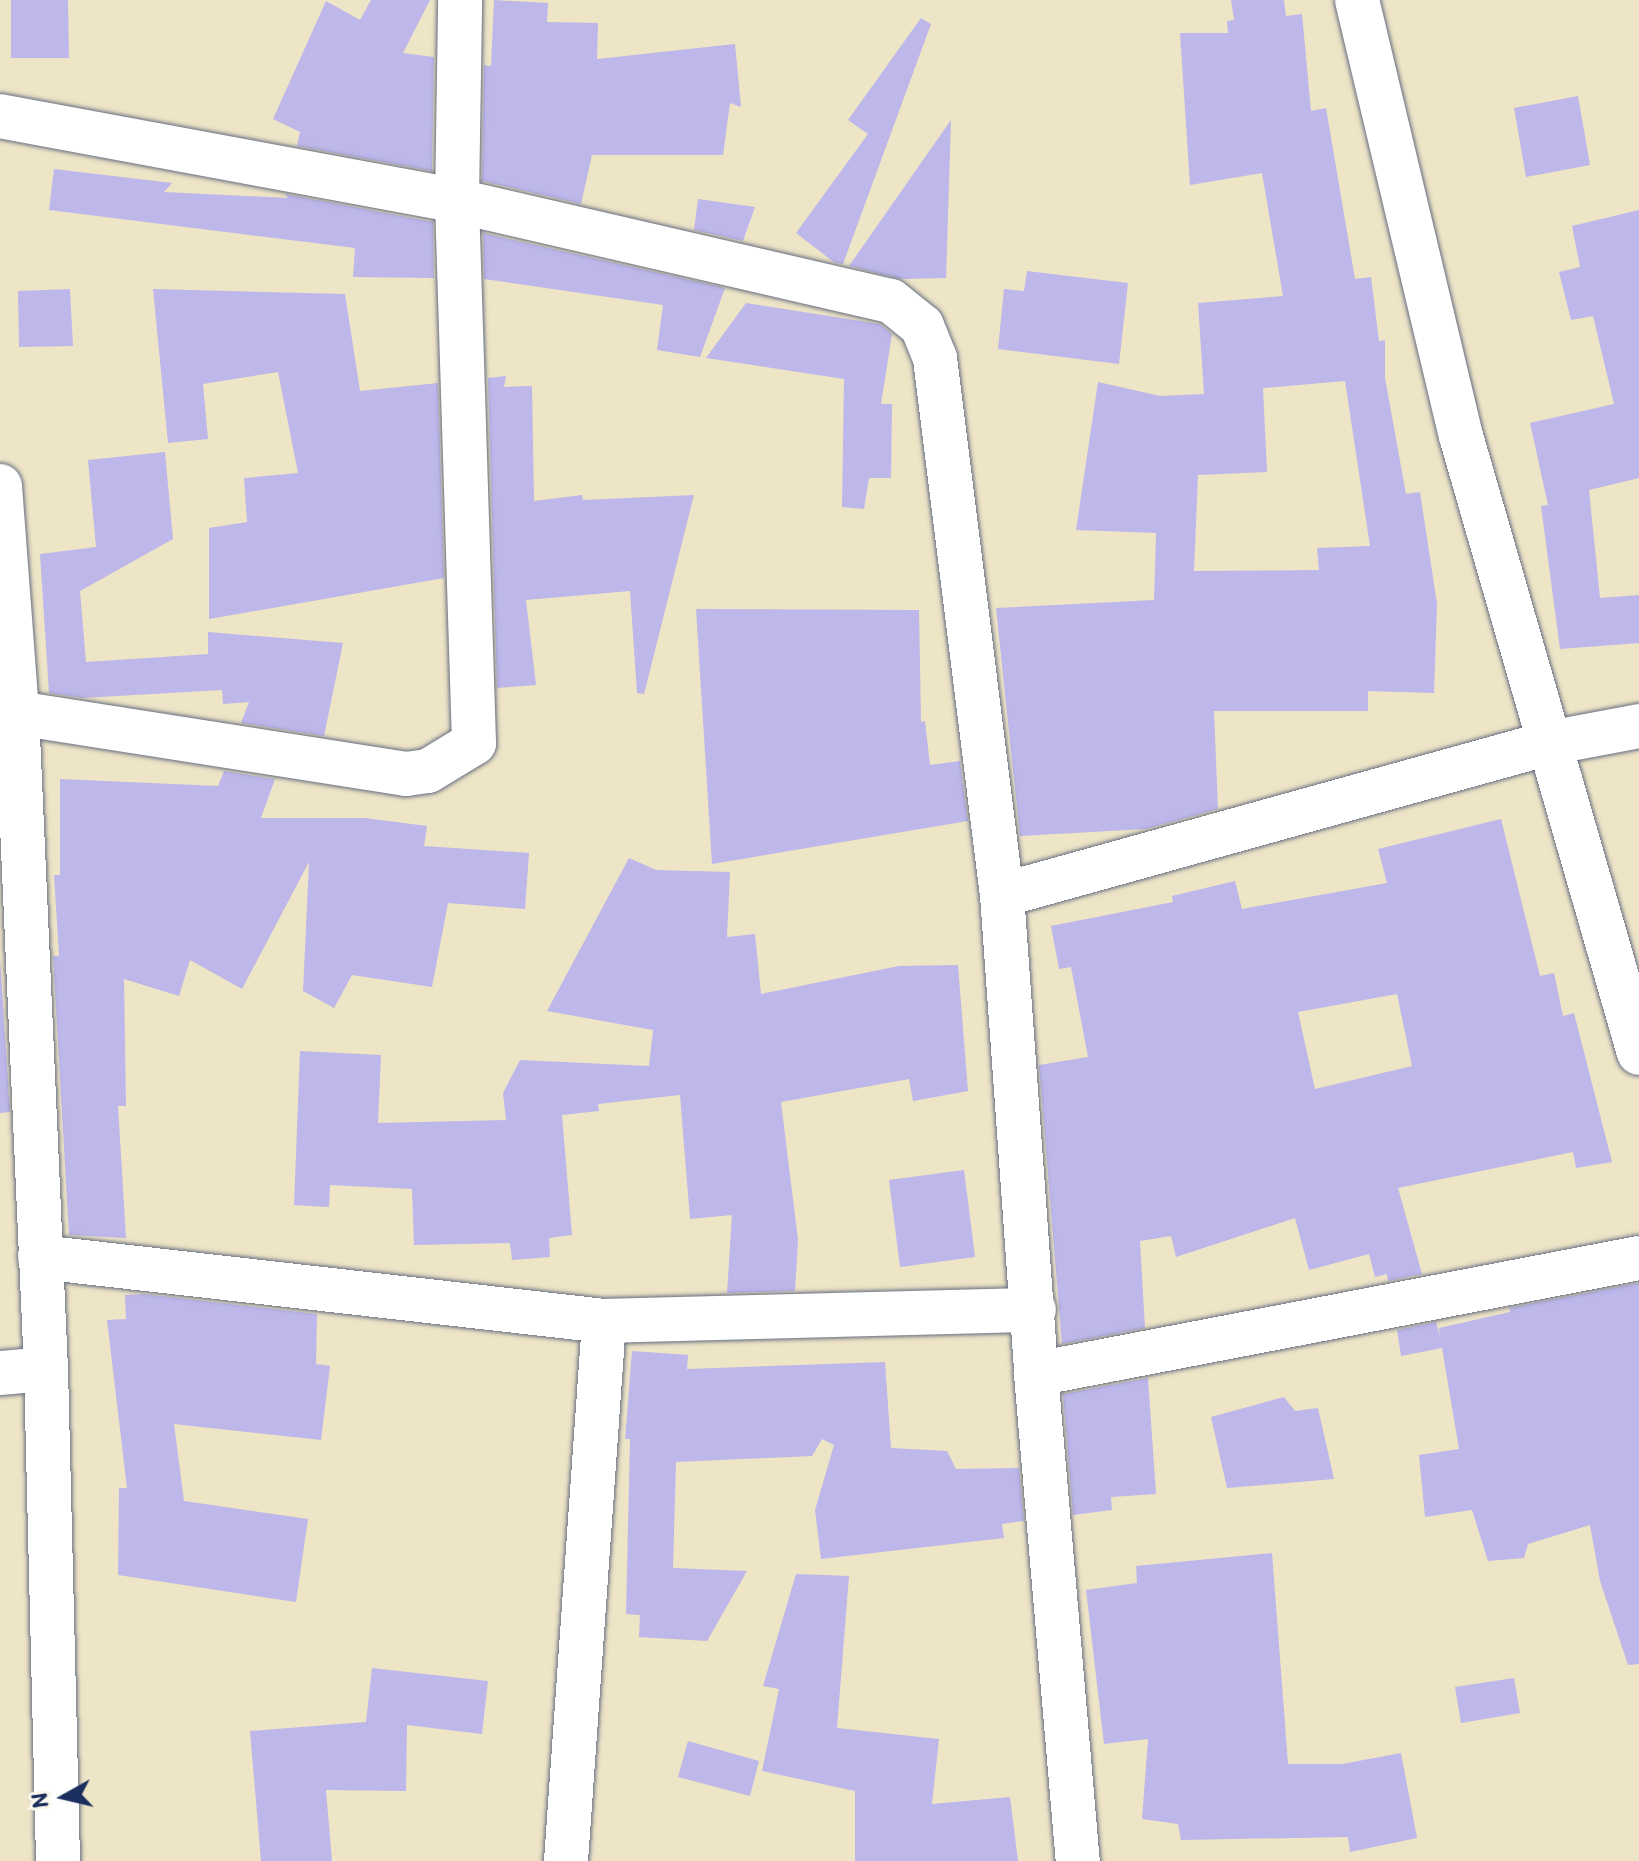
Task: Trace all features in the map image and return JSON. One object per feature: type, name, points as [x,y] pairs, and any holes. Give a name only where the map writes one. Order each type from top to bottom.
[{"type":"street","points":[[17,713],[406,774],[428,771],[474,743],[457,201],[460,0]]},
{"type":"street","points":[[1357,0],[1461,436],[1639,1053]]},
{"type":"street","points":[[0,116],[457,201],[891,301],[922,326],[935,358],[1002,895],[1034,1310],[1036,1374],[1078,1861]]},
{"type":"street","points":[[0,486],[17,713],[46,1369],[58,1861]]},
{"type":"street","points":[[1002,895],[1549,743],[1639,726]]},
{"type":"street","points":[[40,1257],[604,1321],[1034,1310]]},
{"type":"street","points":[[1036,1374],[1639,1258]]},
{"type":"street","points":[[566,1861],[604,1321]]},
{"type":"street","points":[[0,1373],[46,1369]]},
{"type":"building","points":[[11,0],[68,0],[69,58],[11,58]]},
{"type":"building","points":[[371,0],[430,0],[403,53],[434,57],[432,171],[297,146],[300,132],[273,119],[326,1],[360,20]]},
{"type":"building","points":[[494,0],[548,3],[547,22],[598,23],[597,59],[735,44],[741,107],[730,103],[723,155],[592,155],[581,204],[482,181],[484,65],[491,66]]},
{"type":"building","points":[[1231,0],[1284,0],[1286,16],[1302,14],[1311,111],[1326,108],[1355,279],[1371,277],[1379,341],[1385,340],[1385,378],[1406,494],[1420,492],[1437,604],[1434,693],[1368,691],[1368,711],[1214,711],[1218,809],[1146,829],[1020,836],[996,608],[1154,600],[1156,533],[1076,530],[1098,382],[1160,396],[1204,394],[1198,303],[1283,296],[1262,173],[1190,185],[1180,33],[1228,33],[1227,21],[1234,20]],"holes":[[[1345,381],[1370,546],[1317,548],[1319,570],[1194,571],[1198,475],[1267,472],[1263,388]]]},
{"type":"building","points":[[921,18],[931,24],[843,264],[835,263],[796,233],[868,134],[848,120]]},
{"type":"building","points":[[1578,96],[1590,165],[1526,177],[1514,108]]},
{"type":"building","points":[[951,120],[946,278],[901,279],[849,266]]},
{"type":"building","points":[[54,169],[172,183],[164,192],[288,198],[285,194],[433,222],[434,278],[353,277],[355,248],[49,210]]},
{"type":"building","points":[[698,199],[755,207],[743,241],[694,230]]},
{"type":"building","points":[[1639,210],[1639,478],[1589,490],[1600,598],[1639,595],[1639,643],[1560,649],[1541,506],[1548,505],[1530,423],[1614,404],[1593,316],[1571,320],[1559,272],[1580,267],[1572,226]]},
{"type":"building","points":[[483,233],[725,288],[700,357],[657,350],[663,305],[484,279]]},
{"type":"building","points":[[1027,271],[1128,283],[1119,364],[998,349],[1004,289],[1024,291]]},
{"type":"building","points":[[70,289],[73,346],[19,347],[18,291]]},
{"type":"building","points":[[153,289],[345,294],[360,391],[438,383],[444,578],[209,619],[209,528],[247,522],[244,478],[298,473],[278,372],[203,384],[208,439],[168,443]]},
{"type":"building","points":[[746,303],[880,324],[892,334],[881,404],[892,404],[891,478],[869,478],[864,509],[842,507],[844,379],[706,358]]},
{"type":"building","points":[[506,376],[504,387],[532,386],[534,501],[582,495],[583,500],[694,495],[644,694],[637,693],[630,591],[526,600],[536,685],[497,688],[488,378]]},
{"type":"building","points":[[165,452],[173,539],[80,591],[86,662],[208,654],[208,632],[343,643],[324,736],[241,723],[249,702],[223,704],[222,690],[82,698],[49,693],[40,554],[96,547],[88,460]]},
{"type":"building","points":[[696,609],[919,610],[921,722],[925,721],[930,765],[960,761],[968,821],[712,864]]},
{"type":"building","points":[[224,771],[275,779],[261,818],[365,818],[427,826],[424,846],[529,853],[525,909],[448,903],[432,987],[352,975],[334,1008],[303,991],[309,862],[242,989],[190,960],[179,996],[124,979],[126,1106],[118,1106],[126,1238],[69,1235],[53,956],[59,956],[54,875],[60,875],[60,779],[218,786]]},
{"type":"building","points":[[1501,819],[1540,976],[1554,973],[1563,1016],[1574,1013],[1612,1162],[1576,1168],[1573,1152],[1398,1188],[1422,1274],[1388,1281],[1387,1274],[1375,1277],[1369,1254],[1309,1270],[1295,1218],[1176,1257],[1171,1236],[1140,1241],[1145,1328],[1062,1344],[1039,1065],[1088,1057],[1071,967],[1059,969],[1051,926],[1173,902],[1172,896],[1235,881],[1242,909],[1387,883],[1378,849]],"holes":[[[1397,994],[1412,1066],[1315,1089],[1298,1012]]]},
{"type":"building","points":[[629,858],[656,870],[730,872],[727,937],[755,934],[761,994],[899,966],[958,965],[968,1091],[913,1101],[909,1079],[781,1102],[798,1240],[795,1291],[727,1293],[732,1215],[690,1219],[680,1095],[598,1104],[599,1111],[562,1115],[572,1235],[549,1238],[550,1257],[512,1260],[510,1243],[414,1245],[412,1189],[330,1185],[329,1207],[294,1205],[300,1051],[381,1055],[378,1123],[506,1120],[503,1093],[520,1060],[649,1066],[653,1030],[547,1011]]},
{"type":"building","points":[[0,957],[10,1112],[0,1113]]},
{"type":"building","points":[[964,1170],[975,1257],[900,1267],[889,1180]]},
{"type":"building","points":[[1639,1283],[1639,1664],[1628,1665],[1600,1581],[1590,1525],[1528,1544],[1524,1558],[1488,1561],[1472,1510],[1425,1517],[1419,1455],[1459,1449],[1442,1348],[1401,1356],[1397,1330],[1436,1322],[1440,1336],[1439,1328],[1510,1312],[1509,1308]]},
{"type":"building","points":[[144,1294],[317,1314],[316,1364],[330,1366],[321,1440],[174,1424],[184,1501],[308,1519],[296,1602],[118,1575],[119,1488],[127,1488],[107,1320],[126,1319],[125,1295]]},
{"type":"building","points":[[632,1351],[688,1355],[687,1369],[885,1362],[891,1448],[947,1451],[956,1469],[1019,1468],[1024,1521],[1002,1524],[1004,1538],[821,1559],[815,1510],[834,1445],[822,1439],[812,1456],[676,1462],[673,1568],[747,1571],[707,1641],[639,1637],[640,1615],[626,1614],[630,1439],[625,1439]]},
{"type":"building","points":[[1148,1378],[1156,1494],[1111,1497],[1112,1510],[1073,1515],[1063,1394]]},
{"type":"building","points":[[1284,1397],[1295,1411],[1318,1408],[1334,1479],[1227,1488],[1211,1417]]},
{"type":"building","points":[[1272,1553],[1288,1764],[1342,1764],[1401,1753],[1417,1838],[1350,1852],[1348,1837],[1181,1840],[1178,1824],[1142,1819],[1148,1739],[1104,1744],[1086,1590],[1137,1583],[1136,1566]]},
{"type":"building","points":[[796,1574],[849,1576],[837,1728],[939,1739],[932,1804],[1010,1797],[1018,1861],[855,1861],[855,1791],[762,1771],[779,1689],[763,1686]]},
{"type":"building","points":[[372,1668],[488,1681],[482,1734],[407,1725],[406,1791],[326,1790],[332,1861],[261,1861],[250,1731],[366,1722]]},
{"type":"building","points":[[1514,1678],[1520,1713],[1461,1723],[1455,1687]]},
{"type":"building","points":[[688,1741],[759,1761],[750,1796],[678,1777]]}]
